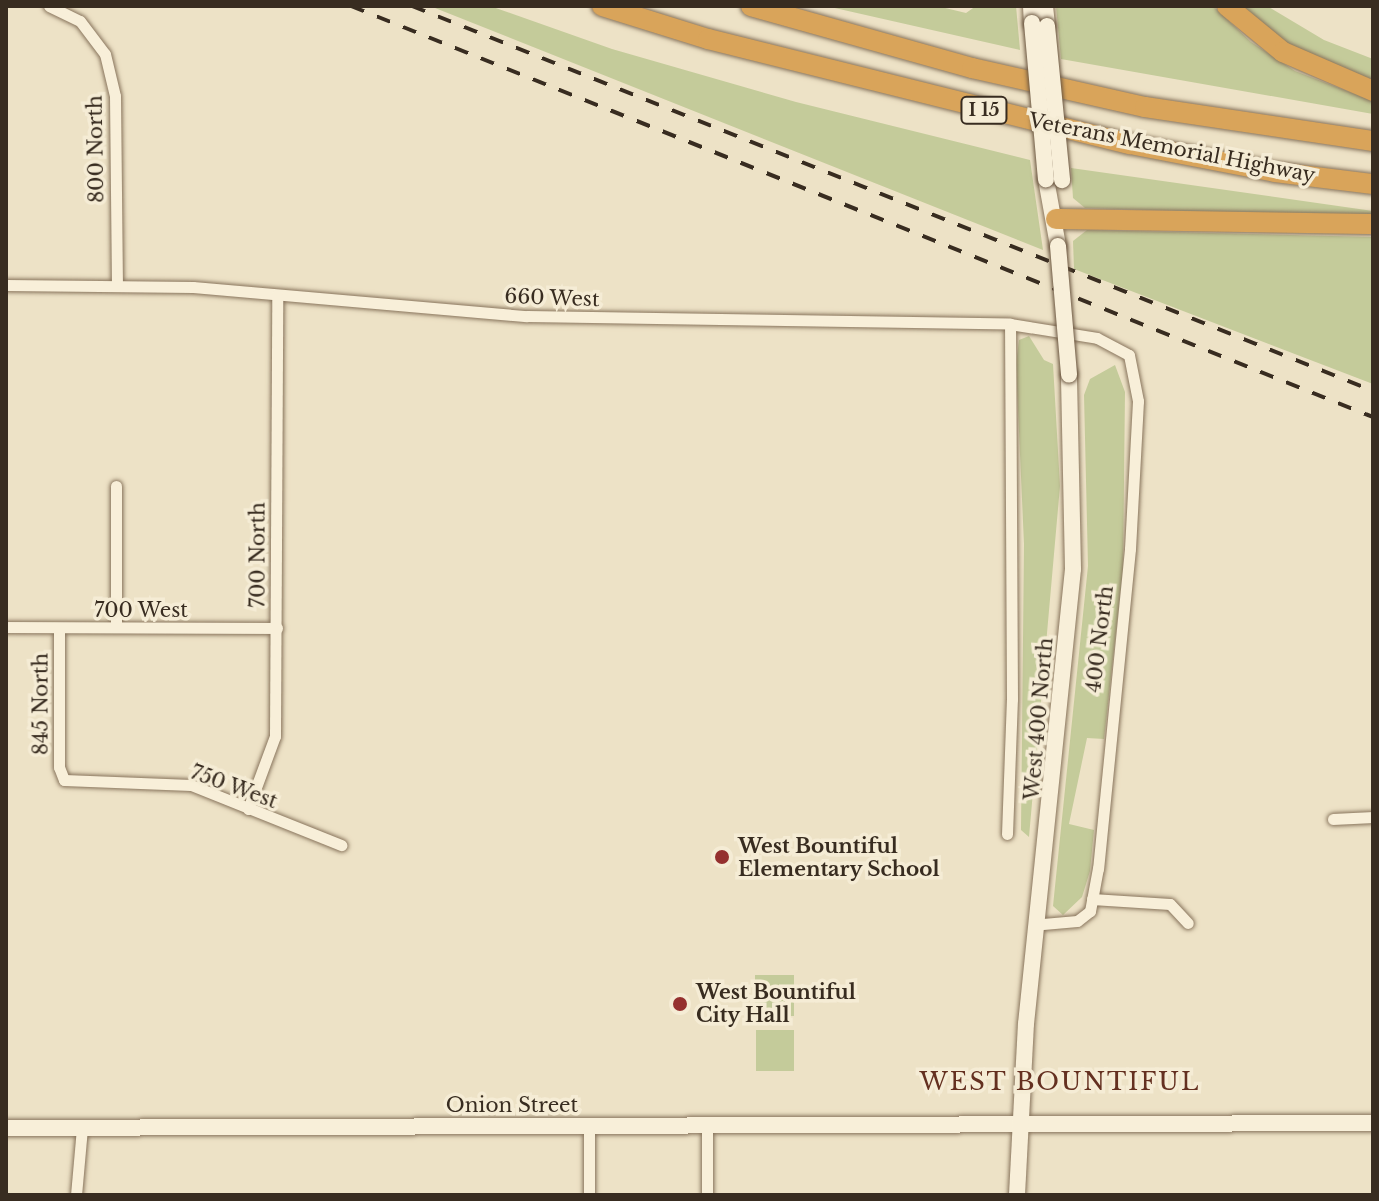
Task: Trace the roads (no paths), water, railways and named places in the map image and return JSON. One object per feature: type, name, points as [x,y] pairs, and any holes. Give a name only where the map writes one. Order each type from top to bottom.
[{"type":"highway","name":"Veterans Memorial Highway","points":[[602,6],[708,39],[974,108],[1275,172],[1373,184]]},
{"type":"highway","name":"Veterans Memorial Highway","points":[[751,6],[972,68],[1145,107],[1373,141]]},
{"type":"highway","points":[[1227,6],[1283,52],[1373,91]]},
{"type":"highway","points":[[1056,219],[1373,224]]},
{"type":"street","name":"800 North","points":[[49,6],[80,21],[105,54],[115,96],[117,285]]},
{"type":"street","points":[[1045,6],[1037,18],[1056,219]]},
{"type":"street","name":"West 400 North","points":[[1017,1195],[1017,1122],[1040,924],[1073,569],[1069,375],[1056,219]]},
{"type":"street","name":"660 West","points":[[6,285],[117,285],[527,316],[1010,324],[1097,338]]},
{"type":"street","name":"700 North","points":[[248,809],[275,736],[277,295]]},
{"type":"street","points":[[1007,834],[1013,669],[1010,324]]},
{"type":"street","name":"400 North","points":[[1092,899],[1124,627],[1138,401],[1129,355],[1097,338]]},
{"type":"street","points":[[116,486],[116,627]]},
{"type":"street","name":"700 West","points":[[6,627],[277,628]]},
{"type":"street","name":"845 North","points":[[59,628],[59,767],[64,780]]},
{"type":"street","name":"750 West","points":[[64,780],[191,785],[341,845]]},
{"type":"street","points":[[1333,819],[1373,817]]},
{"type":"street","points":[[1040,924],[1077,921],[1090,911],[1092,899],[1170,904],[1188,923]]},
{"type":"street","name":"Onion Street","points":[[6,1128],[1373,1123]]},
{"type":"street","points":[[707,1124],[707,1195]]},
{"type":"street","points":[[589,1125],[589,1195]]},
{"type":"street","points":[[76,1195],[82,1128]]},
{"type":"railway","points":[[351,6],[1373,417]]},
{"type":"railway","points":[[412,6],[1373,391]]},
{"type":"place","name":"West Bountiful Elementary School","points":[[722,857]]},
{"type":"place","name":"West Bountiful City Hall","points":[[680,1004]]},
{"type":"district","name":"WEST BOUNTIFUL","points":[[1060,1082]]}]
